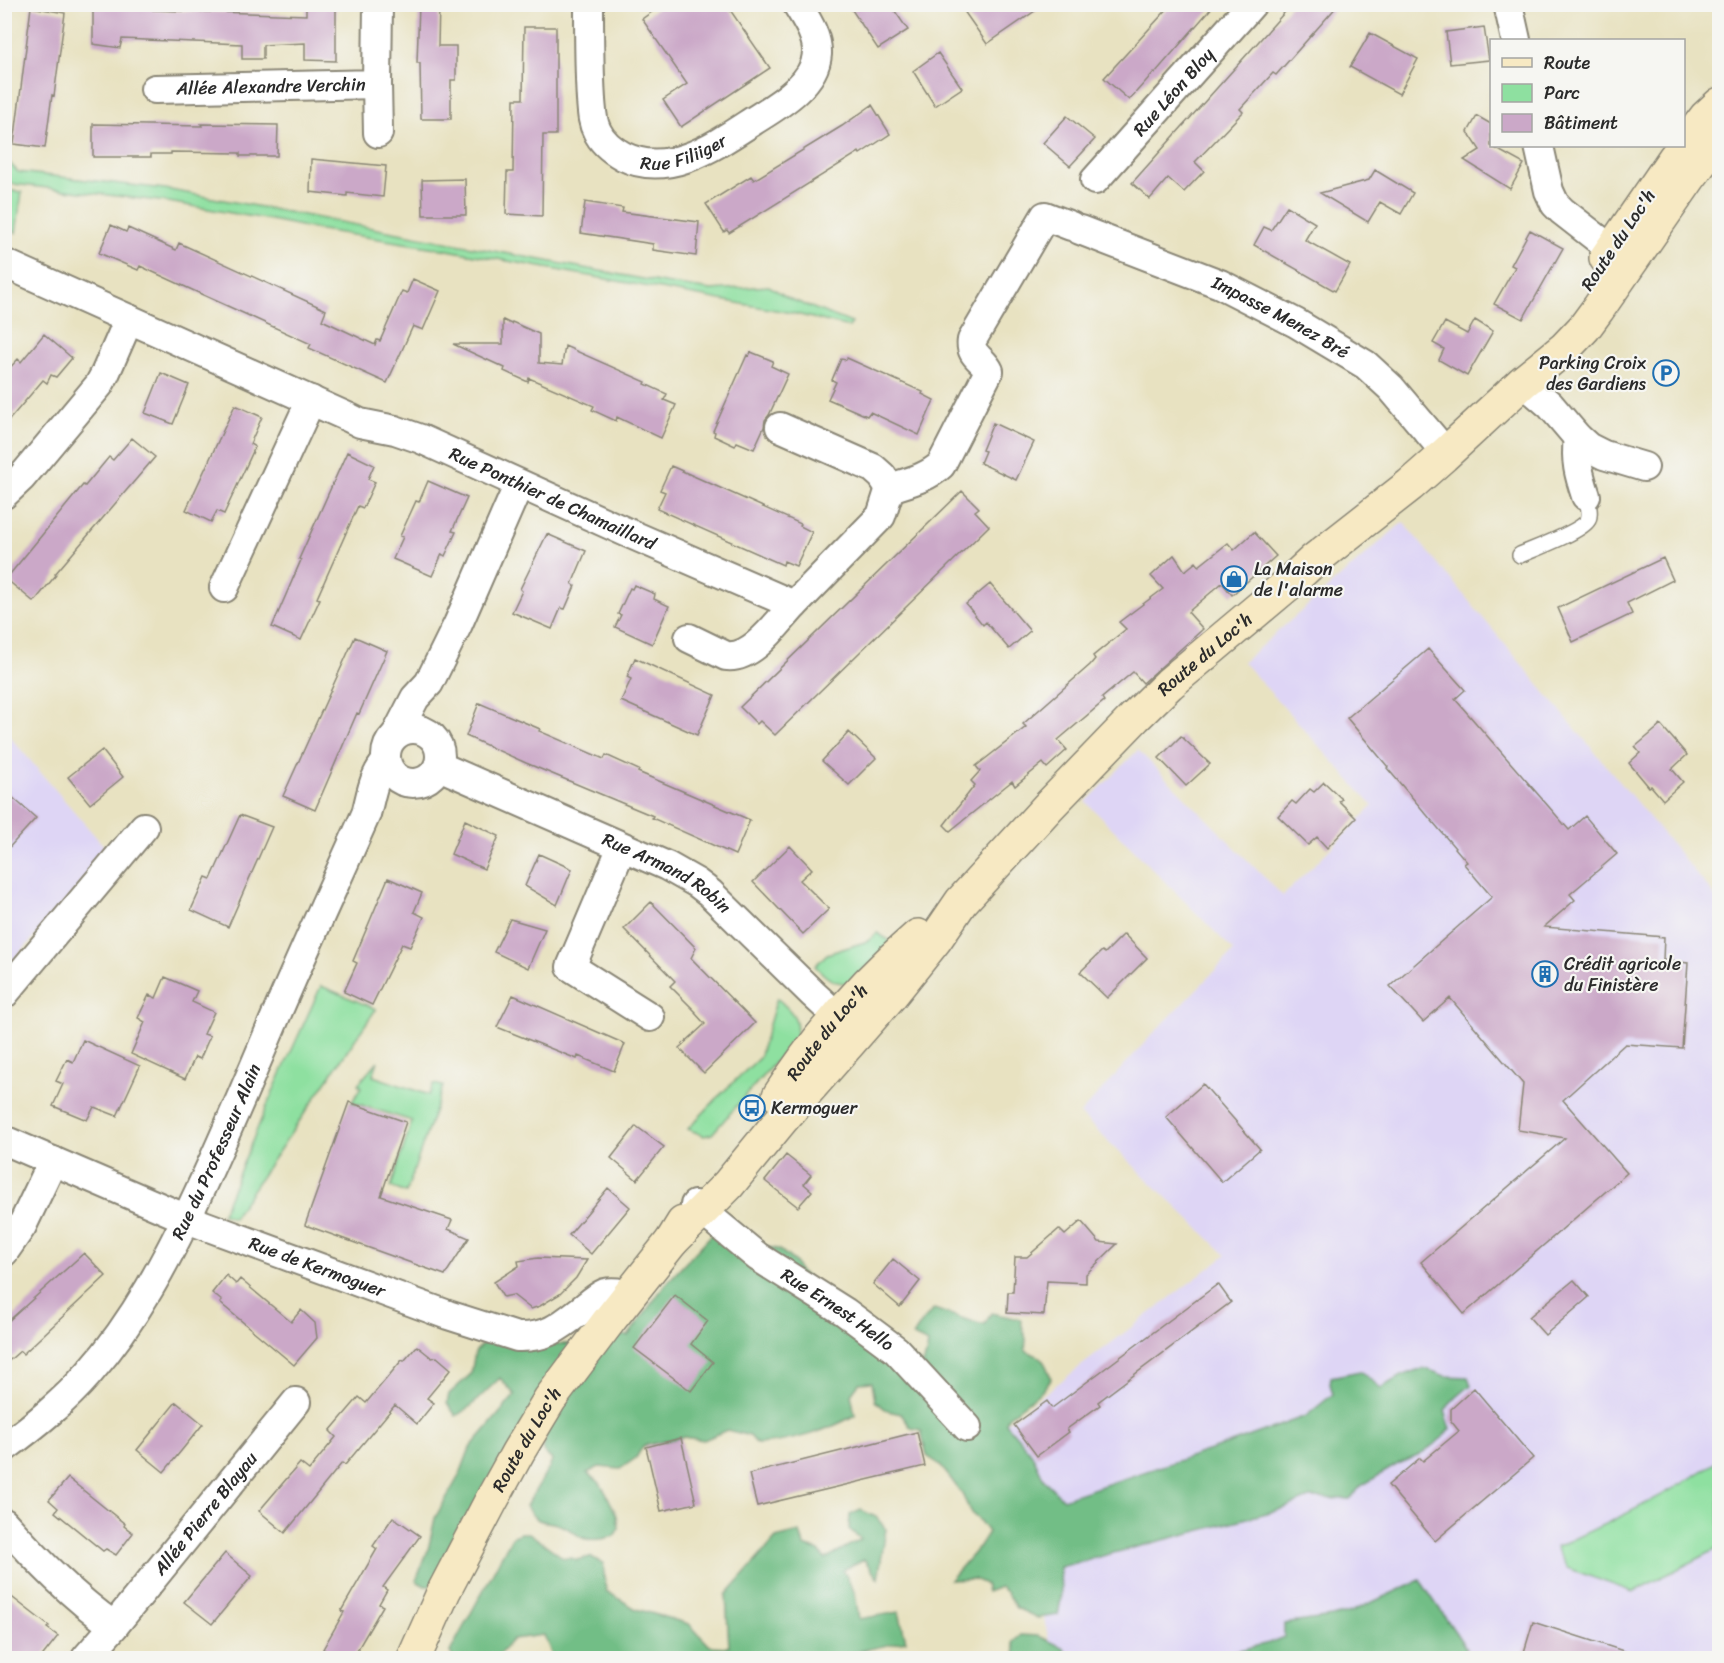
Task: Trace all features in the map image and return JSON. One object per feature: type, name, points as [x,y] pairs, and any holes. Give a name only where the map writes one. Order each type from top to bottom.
[{"type":"main road","name":"Route du Loc'h","points":[[1685,144],[1719,104]]},
{"type":"main road","name":"Route du Loc'h","points":[[414,1659],[444,1591],[518,1452],[550,1399],[698,1208],[728,1185],[782,1119],[847,1026],[873,978],[915,939],[961,902],[1070,784],[1169,684],[1313,561],[1410,485],[1523,382],[1565,348],[1577,336],[1719,137]]},
{"type":"main road","name":"Route du Loc'h","points":[[1523,382],[1683,147]]},
{"type":"street","name":"Allée Alexandre Verchin","points":[[155,89],[377,84],[378,4]]},
{"type":"street","name":"Rue Filiiger","points":[[589,4],[589,77],[593,119],[597,132],[613,150],[634,161],[649,163],[681,159],[703,151],[780,104],[803,83],[813,69],[817,54],[811,28],[797,4]]},
{"type":"street","name":"Rue Léon Bloy","points":[[1095,180],[1252,4]]},
{"type":"street","points":[[1508,4],[1516,39]]},
{"type":"street","points":[[377,84],[378,133]]},
{"type":"street","points":[[1539,147],[1555,204],[1612,250],[1616,282]]},
{"type":"street","name":"Impasse Menez Bré","points":[[890,488],[926,476],[941,465],[989,371],[985,363],[976,357],[971,349],[972,340],[1065,224],[1220,284],[1296,323],[1366,365],[1391,388],[1446,453]]},
{"type":"street","name":"Rue Ponthier de Chamaillard","points":[[4,262],[360,423],[395,430],[421,439],[794,605]]},
{"type":"street","points":[[4,494],[22,477],[99,385],[129,319]]},
{"type":"street","points":[[1523,382],[1550,405],[1588,447],[1605,455],[1644,467]]},
{"type":"street","points":[[224,588],[310,400]]},
{"type":"street","points":[[688,638],[726,656],[733,657],[743,654],[754,647],[881,516],[890,488],[873,468],[780,427]]},
{"type":"street","points":[[1578,438],[1577,465],[1586,496]]},
{"type":"street","points":[[397,733],[412,728],[427,732],[437,744],[440,751],[439,766],[428,778],[413,783],[395,772],[385,754],[387,746],[397,733],[415,698],[429,682],[458,624],[519,484]]},
{"type":"street","points":[[427,732],[426,708],[429,682]]},
{"type":"street","name":"Rue Armand Robin","points":[[439,766],[667,866],[697,883],[847,1026]]},
{"type":"street","name":"Rue du Professeur Alain","points":[[4,1448],[52,1412],[85,1378],[109,1349],[154,1280],[187,1219],[228,1130],[366,814],[389,792],[395,772]]},
{"type":"street","points":[[4,994],[144,827]]},
{"type":"street","points":[[622,847],[571,967],[650,1017]]},
{"type":"street","name":"Rue de Kermoguer","points":[[4,1140],[187,1219],[448,1315],[518,1337],[543,1335],[555,1330],[607,1292],[629,1295]]},
{"type":"street","points":[[4,1252],[22,1226],[54,1161]]},
{"type":"street","name":"Rue Ernest Hello","points":[[698,1208],[758,1257],[845,1312],[896,1350],[968,1427]]},
{"type":"street","name":"Allée Pierre Blayau","points":[[86,1659],[296,1402]]},
{"type":"street","points":[[4,1524],[65,1587],[90,1610],[114,1626]]},
{"type":"lane","points":[[1520,555],[1574,531],[1585,523],[1589,518],[1586,496]]},
{"type":"shaded area","points":[[1403,522],[1719,901],[1719,1658],[1053,1658],[1019,1507],[996,1431],[1226,1255],[1080,1114],[1149,1038],[1234,951],[1086,802],[1138,750],[1283,896],[1373,806],[1243,662]]},
{"type":"shaded area","points":[[4,730],[109,852],[5,970],[4,970]]},
{"type":"green space","points":[[5,158],[18,172],[165,189],[664,283],[711,290],[769,286],[790,299],[852,323],[849,327],[792,313],[168,202],[5,183]]},
{"type":"green space","points":[[5,190],[22,192],[16,233],[5,228]]},
{"type":"green space","points":[[877,933],[894,943],[848,983],[833,981],[815,966],[827,954],[868,941]]},
{"type":"green space","points":[[321,986],[376,1009],[233,1218],[222,1214],[270,1098]]},
{"type":"green space","points":[[777,998],[795,1019],[796,1038],[712,1134],[704,1136],[688,1129],[759,1058]]},
{"type":"green space","points":[[378,1061],[373,1076],[429,1095],[434,1084],[443,1086],[406,1193],[391,1187],[412,1121],[352,1102],[361,1087],[358,1084]]},
{"type":"green space","points":[[713,1233],[780,1250],[795,1262],[799,1271],[923,1365],[928,1343],[913,1336],[934,1309],[980,1324],[985,1324],[991,1313],[1020,1319],[1026,1339],[1025,1350],[1043,1360],[1051,1379],[1042,1391],[1008,1417],[1006,1423],[1032,1454],[1044,1480],[1063,1499],[1306,1416],[1333,1394],[1330,1384],[1331,1377],[1360,1371],[1381,1388],[1401,1376],[1427,1369],[1445,1376],[1468,1377],[1471,1385],[1451,1402],[1445,1411],[1451,1429],[1442,1438],[1420,1455],[1398,1464],[1361,1486],[1350,1499],[1309,1498],[1282,1509],[1060,1567],[1061,1599],[1058,1615],[1038,1618],[1016,1608],[1000,1587],[987,1592],[985,1584],[974,1579],[950,1580],[977,1549],[988,1532],[971,1513],[962,1494],[939,1464],[927,1456],[921,1430],[911,1428],[901,1414],[888,1411],[875,1401],[872,1382],[859,1383],[851,1394],[855,1415],[808,1435],[757,1444],[750,1436],[727,1430],[704,1440],[683,1437],[643,1446],[636,1458],[620,1469],[599,1467],[587,1473],[599,1482],[617,1516],[619,1528],[614,1536],[602,1539],[585,1539],[558,1524],[539,1520],[530,1513],[526,1506],[552,1460],[543,1451],[546,1433],[433,1586],[425,1586],[416,1581],[428,1550],[435,1518],[460,1474],[470,1448],[515,1395],[500,1378],[471,1406],[456,1416],[447,1403],[449,1394],[471,1374],[475,1352],[484,1342],[573,1344],[614,1334],[628,1336],[665,1285]]},
{"type":"green space","points":[[1719,1460],[1719,1548],[1633,1592],[1567,1568],[1556,1547],[1660,1496]]},
{"type":"green space","points":[[861,1510],[876,1517],[886,1529],[878,1579],[864,1559],[843,1570],[855,1593],[859,1619],[899,1612],[906,1641],[828,1658],[553,1658],[544,1635],[513,1639],[496,1658],[453,1658],[450,1652],[512,1537],[520,1533],[529,1533],[564,1558],[577,1560],[590,1557],[603,1563],[606,1591],[636,1609],[689,1624],[710,1646],[729,1647],[726,1595],[776,1538],[800,1532],[804,1546],[819,1551],[825,1559],[861,1539],[849,1529],[850,1515]]},
{"type":"green space","points":[[1420,1580],[1466,1648],[1463,1658],[1206,1658],[1269,1643],[1284,1637],[1284,1624],[1351,1612]]},
{"type":"green space","points":[[1021,1635],[1039,1636],[1064,1648],[1067,1658],[1017,1658],[1013,1642]]},
{"type":"building","points":[[93,4],[154,4],[153,10],[306,15],[306,4],[336,4],[336,61],[305,60],[305,43],[263,45],[263,59],[242,59],[242,44],[122,39],[120,48],[93,44]]},
{"type":"building","points":[[419,4],[439,4],[438,46],[456,46],[456,80],[451,80],[451,119],[421,119],[420,63],[417,63]]},
{"type":"building","points":[[663,4],[726,4],[770,68],[681,127],[663,100],[687,84],[642,19]]},
{"type":"building","points":[[848,4],[890,4],[908,30],[878,49]]},
{"type":"building","points":[[959,4],[1045,4],[987,44]]},
{"type":"building","points":[[1172,4],[1215,4],[1129,100],[1104,78]]},
{"type":"building","points":[[1292,4],[1339,4],[1276,75],[1273,73],[1240,109],[1243,112],[1195,162],[1204,171],[1184,192],[1168,178],[1150,199],[1132,183]]},
{"type":"building","points":[[31,7],[65,13],[45,148],[14,144]]},
{"type":"building","points":[[524,27],[556,27],[556,135],[543,135],[542,216],[506,214],[507,172],[513,172],[514,99],[523,99]]},
{"type":"building","points":[[1484,27],[1489,60],[1450,64],[1446,32]]},
{"type":"building","points":[[1370,33],[1418,59],[1399,94],[1350,67]]},
{"type":"building","points":[[938,53],[962,88],[935,106],[913,71]]},
{"type":"building","points":[[872,105],[890,134],[729,233],[727,230],[724,232],[706,204],[751,176],[754,180]]},
{"type":"building","points":[[1067,116],[1095,139],[1070,166],[1043,143]]},
{"type":"building","points":[[1477,116],[1490,123],[1490,147],[1524,164],[1510,189],[1464,160],[1480,150],[1468,132]]},
{"type":"building","points":[[93,124],[278,125],[277,156],[171,152],[171,154],[151,154],[151,157],[93,157]]},
{"type":"building","points":[[311,159],[386,166],[383,197],[310,192]]},
{"type":"building","points":[[1375,170],[1413,193],[1401,214],[1380,202],[1368,222],[1320,193],[1369,180]]},
{"type":"building","points":[[465,179],[466,215],[423,215],[422,180]]},
{"type":"building","points":[[585,202],[623,208],[622,212],[699,222],[696,256],[653,250],[653,244],[581,233]]},
{"type":"building","points":[[1287,206],[1315,223],[1305,240],[1350,265],[1335,291],[1254,245],[1264,227],[1271,230]]},
{"type":"building","points":[[111,225],[126,232],[128,228],[176,250],[179,243],[326,310],[322,320],[375,345],[377,340],[380,341],[402,291],[407,293],[413,279],[440,291],[423,330],[413,326],[387,383],[309,348],[311,344],[140,266],[138,270],[99,253]]},
{"type":"building","points":[[1530,230],[1563,248],[1523,319],[1494,304],[1515,267],[1511,265]]},
{"type":"building","points":[[503,320],[539,334],[539,363],[562,365],[565,346],[646,382],[645,384],[667,394],[664,400],[676,405],[661,438],[617,417],[616,421],[592,410],[594,406],[529,378],[528,382],[504,371],[505,368],[453,344],[503,344]]},
{"type":"building","points":[[1475,320],[1493,331],[1467,376],[1439,360],[1444,349],[1433,343],[1445,322],[1467,334]]},
{"type":"building","points":[[44,334],[72,358],[56,377],[51,375],[47,383],[43,380],[4,426],[4,374],[18,359],[21,362]]},
{"type":"building","points":[[751,352],[773,361],[771,366],[788,374],[765,420],[754,449],[737,442],[735,446],[714,436],[713,431],[747,355],[749,356]]},
{"type":"building","points":[[847,358],[923,392],[922,394],[934,400],[919,435],[870,412],[867,416],[828,399],[836,382],[832,380],[841,359],[846,360]]},
{"type":"building","points":[[161,373],[189,385],[173,424],[145,413]]},
{"type":"building","points":[[235,405],[262,417],[250,444],[255,447],[224,514],[217,511],[211,522],[186,510]]},
{"type":"building","points":[[993,423],[1034,442],[1016,480],[980,463],[985,451],[982,450]]},
{"type":"building","points":[[132,438],[155,457],[55,574],[34,602],[6,579],[83,485],[85,486],[109,457],[113,460]]},
{"type":"building","points":[[347,452],[374,465],[368,479],[375,482],[363,508],[358,506],[301,640],[272,627],[301,560],[299,559]]},
{"type":"building","points":[[671,466],[801,524],[800,526],[812,532],[796,566],[784,561],[783,565],[657,509],[665,492],[660,490]]},
{"type":"building","points":[[428,481],[467,498],[452,531],[456,532],[445,556],[442,554],[432,576],[393,559],[403,537],[400,536]]},
{"type":"building","points":[[962,491],[979,508],[975,511],[989,526],[775,735],[760,721],[757,724],[740,707]]},
{"type":"building","points":[[1254,532],[1276,556],[1232,595],[1222,583],[1188,612],[1203,629],[1143,683],[1133,672],[1102,698],[1104,701],[1058,740],[1067,750],[1047,768],[1043,763],[1015,786],[1012,781],[950,831],[944,825],[975,785],[971,781],[980,771],[976,766],[1026,727],[1023,724],[1090,665],[1095,659],[1093,656],[1126,629],[1119,622],[1163,589],[1151,576],[1174,555],[1185,571],[1196,562],[1199,566],[1228,543],[1234,550]]},
{"type":"building","points":[[547,534],[586,551],[572,584],[575,586],[565,609],[561,608],[552,629],[512,612],[522,591],[520,589]]},
{"type":"building","points":[[1663,558],[1673,580],[1627,603],[1632,614],[1573,642],[1558,608]]},
{"type":"building","points":[[990,584],[1030,631],[1009,649],[986,622],[983,625],[966,604]]},
{"type":"building","points":[[634,585],[655,594],[654,599],[669,606],[652,644],[615,627],[621,615],[618,614],[630,588],[632,589]]},
{"type":"building","points":[[355,637],[387,651],[315,810],[283,796]]},
{"type":"building","name":"Crédit agricole du Finistère","points":[[1428,649],[1465,690],[1455,699],[1569,830],[1585,816],[1617,854],[1570,894],[1575,900],[1544,927],[1664,937],[1663,960],[1688,963],[1682,1048],[1625,1044],[1563,1100],[1627,1173],[1464,1314],[1421,1262],[1565,1138],[1518,1130],[1523,1084],[1450,998],[1423,1022],[1390,986],[1492,897],[1464,864],[1467,862],[1347,718]]},
{"type":"building","points":[[635,658],[715,695],[697,735],[621,701],[631,679],[627,677]]},
{"type":"building","points":[[479,703],[604,759],[606,755],[639,770],[638,772],[750,820],[735,855],[652,818],[653,816],[466,736]]},
{"type":"building","points":[[1661,725],[1687,755],[1672,769],[1683,782],[1663,800],[1629,763],[1640,753],[1635,747]]},
{"type":"building","points":[[849,732],[876,758],[849,785],[822,761]]},
{"type":"building","points":[[1181,736],[1210,764],[1186,786],[1159,758]]},
{"type":"building","points":[[102,750],[123,777],[90,804],[68,777]]},
{"type":"building","points":[[1324,782],[1342,799],[1339,801],[1356,818],[1327,848],[1317,837],[1308,845],[1278,816],[1292,801],[1296,804],[1310,789],[1314,792]]},
{"type":"building","points":[[4,790],[36,818],[4,853]]},
{"type":"building","points":[[240,815],[272,827],[228,927],[191,910],[206,877],[211,879]]},
{"type":"building","points":[[465,820],[499,836],[484,869],[451,854]]},
{"type":"building","points":[[790,846],[812,869],[800,880],[829,909],[803,934],[753,882]]},
{"type":"building","points":[[539,854],[572,869],[557,905],[525,886]]},
{"type":"building","points":[[388,878],[422,893],[414,912],[424,917],[410,947],[402,944],[372,1005],[344,992],[357,963],[353,961]]},
{"type":"building","points":[[651,902],[696,948],[691,958],[755,1023],[704,1073],[679,1048],[705,1024],[670,986],[675,981],[624,929]]},
{"type":"building","points":[[510,919],[545,929],[528,968],[494,952]]},
{"type":"building","points":[[1124,934],[1147,958],[1107,998],[1080,972],[1102,951],[1105,953]]},
{"type":"building","points":[[165,977],[197,991],[192,1002],[214,1012],[204,1034],[210,1036],[200,1059],[195,1057],[185,1079],[131,1054],[145,1022],[138,1018],[149,995],[156,998]]},
{"type":"building","points":[[513,995],[625,1044],[614,1071],[497,1027]]},
{"type":"building","points":[[83,1040],[140,1066],[117,1116],[94,1107],[87,1120],[53,1106],[63,1084],[56,1081],[67,1059],[73,1062]]},
{"type":"building","points":[[1203,1084],[1260,1149],[1222,1182],[1166,1117]]},
{"type":"building","points":[[349,1102],[406,1122],[381,1196],[452,1220],[448,1229],[469,1238],[445,1275],[305,1225]]},
{"type":"building","points":[[636,1126],[664,1147],[637,1180],[611,1158]]},
{"type":"building","points":[[786,1155],[811,1175],[804,1184],[812,1191],[798,1207],[765,1181]]},
{"type":"building","points":[[608,1188],[630,1207],[591,1254],[569,1235]]},
{"type":"building","points":[[1081,1221],[1099,1242],[1117,1244],[1086,1274],[1086,1283],[1047,1281],[1044,1315],[1007,1313],[1008,1292],[1013,1292],[1015,1257],[1027,1257],[1059,1229],[1065,1235]]},
{"type":"building","points":[[84,1253],[106,1276],[23,1354],[20,1351],[4,1365],[4,1325]]},
{"type":"building","points":[[538,1258],[587,1260],[576,1278],[560,1294],[540,1306],[531,1309],[513,1295],[503,1297],[494,1282],[519,1266],[518,1261]]},
{"type":"building","points":[[893,1259],[920,1281],[900,1307],[873,1284]]},
{"type":"building","points":[[226,1275],[236,1284],[240,1279],[291,1322],[301,1310],[315,1323],[317,1338],[294,1365],[220,1303],[222,1301],[212,1293]]},
{"type":"building","points":[[1574,1280],[1589,1297],[1545,1335],[1529,1317]]},
{"type":"building","points":[[1218,1284],[1231,1302],[1098,1402],[1100,1405],[1067,1429],[1069,1432],[1037,1456],[1014,1425],[1047,1401],[1052,1408]]},
{"type":"building","points":[[675,1295],[708,1321],[691,1344],[713,1362],[691,1391],[634,1348]]},
{"type":"building","points":[[417,1346],[432,1358],[437,1357],[451,1369],[427,1398],[434,1403],[417,1424],[395,1405],[345,1465],[342,1463],[285,1533],[259,1511],[300,1463],[309,1470],[336,1437],[330,1431],[359,1397],[366,1403],[402,1360],[404,1361]]},
{"type":"building","points":[[1474,1388],[1533,1458],[1435,1541],[1388,1485],[1420,1458],[1423,1461],[1459,1431],[1451,1421],[1451,1409]]},
{"type":"building","points":[[176,1402],[203,1424],[164,1472],[137,1450]]},
{"type":"building","points":[[917,1432],[925,1466],[757,1506],[749,1474]]},
{"type":"building","points":[[681,1438],[696,1503],[661,1511],[646,1447]]},
{"type":"building","points":[[68,1478],[133,1533],[116,1555],[106,1549],[103,1551],[55,1512],[58,1508],[49,1500]]},
{"type":"building","points":[[393,1517],[420,1536],[383,1587],[387,1590],[379,1604],[383,1606],[352,1659],[340,1659],[323,1649],[344,1612],[341,1611],[377,1549],[373,1546]]},
{"type":"building","points":[[225,1553],[252,1576],[212,1624],[184,1602]]},
{"type":"building","points":[[4,1591],[49,1626],[47,1628],[58,1636],[40,1659],[4,1659]]},
{"type":"building","points":[[1533,1622],[1633,1654],[1632,1659],[1522,1659]]},
{"type":"place","name":"Parking Croix des Gardiens","points":[[1666,373]]},
{"type":"place","name":"La Maison de l'alarme","points":[[1234,579]]},
{"type":"place","name":"Crédit agricole du Finistère","points":[[1545,974]]},
{"type":"place","name":"Kermoguer","points":[[752,1108]]}]
